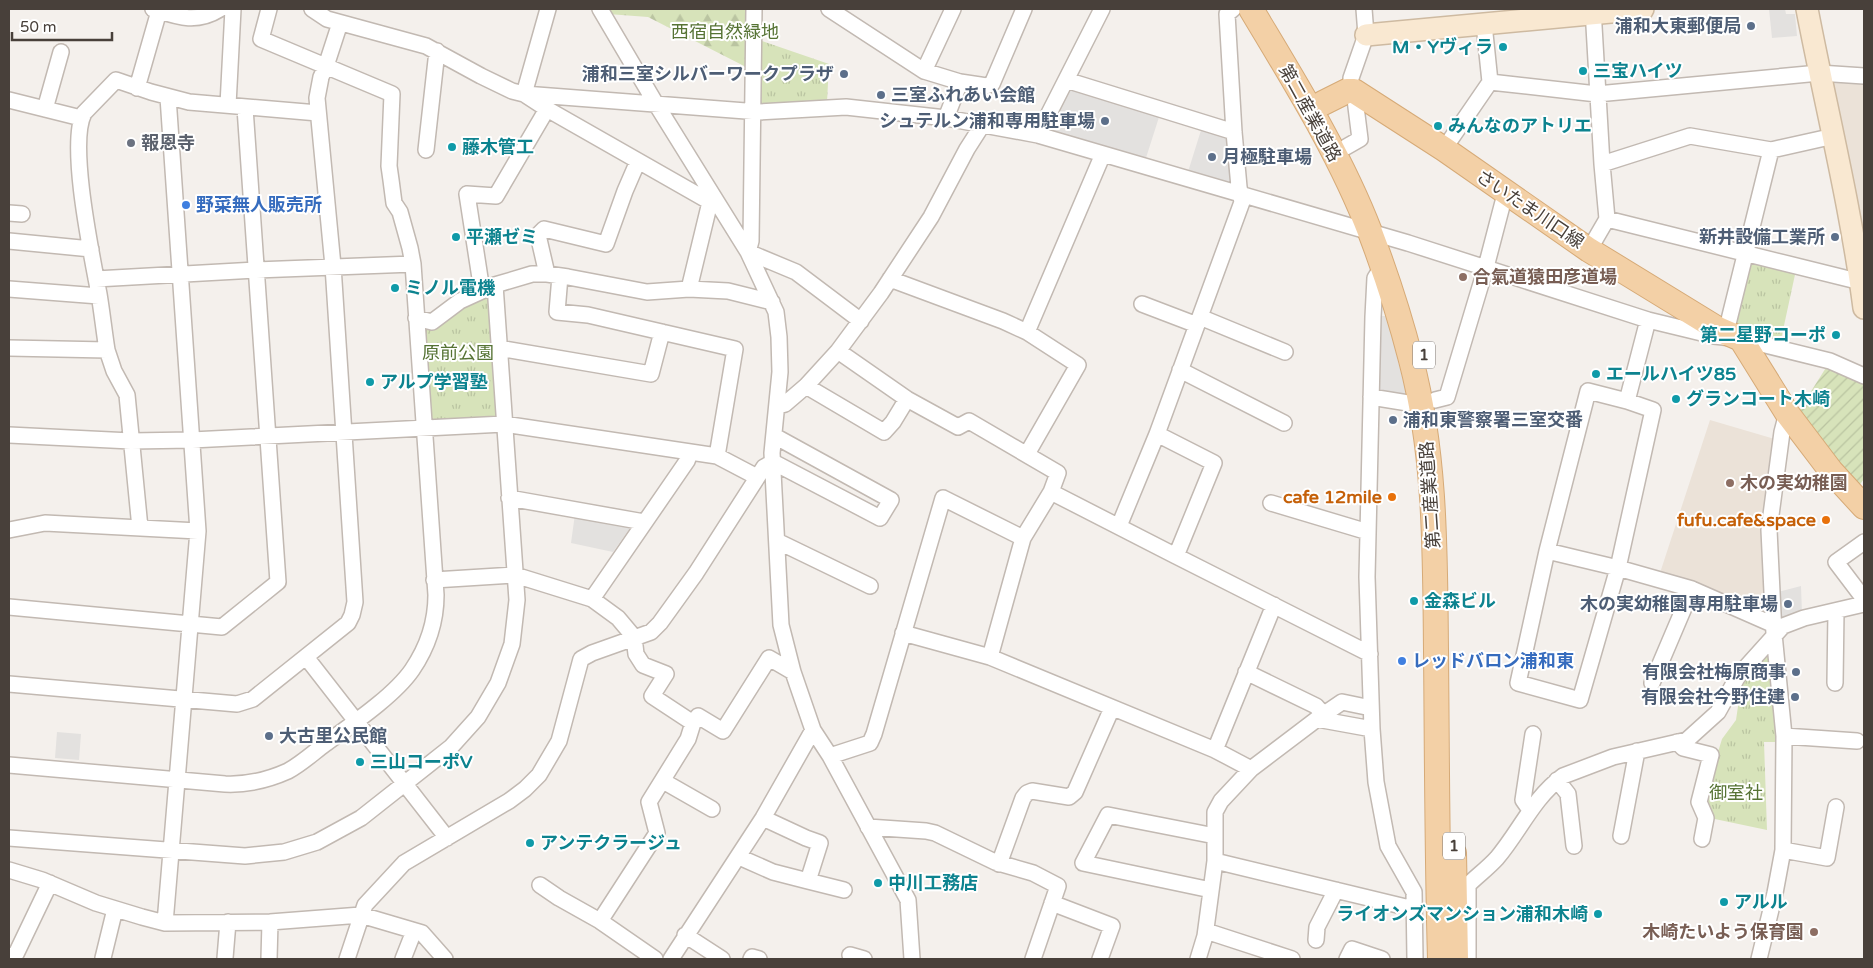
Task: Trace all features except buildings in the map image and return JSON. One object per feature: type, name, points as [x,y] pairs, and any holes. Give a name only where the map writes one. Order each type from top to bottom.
[{"type":"main road","name":"第二産業道路","points":[[1251,9],[1378,234],[1382,266],[1411,361],[1442,445],[1448,528],[1456,959]]},
{"type":"main road","name":"第二産業道路","points":[[1269,9],[1346,147],[1378,234],[1411,307],[1427,401],[1427,446],[1434,528],[1440,959]]},
{"type":"main road","points":[[1323,103],[1353,90]]},
{"type":"main road","name":"さいたま川口線","points":[[1353,90],[1444,149],[1506,194],[1590,250],[1710,324],[1734,335]]},
{"type":"main road","points":[[1734,335],[1787,413],[1831,471],[1864,507]]},
{"type":"street","points":[[137,88],[156,10],[186,18],[203,18],[220,9]]},
{"type":"street","points":[[228,105],[233,9]]},
{"type":"street","points":[[9,765],[236,784],[268,779],[296,766],[356,721],[399,685],[411,671],[420,656],[434,618],[436,602],[413,264],[400,212],[394,203],[389,166],[392,94],[260,39],[269,9]]},
{"type":"street","points":[[312,9],[327,19],[426,46],[481,76],[512,91],[524,94],[753,111],[846,107],[946,118],[1038,135],[1378,234],[1648,320],[1714,336],[1734,335],[1830,361],[1864,376]]},
{"type":"street","points":[[524,94],[548,9]]},
{"type":"street","points":[[600,9],[714,205],[748,252],[776,312],[779,337],[778,406],[773,462],[781,625],[793,672],[813,730],[830,756],[908,900],[912,959]]},
{"type":"street","points":[[748,252],[751,242],[754,9]]},
{"type":"street","points":[[924,71],[953,9]]},
{"type":"street","points":[[832,10],[924,71],[960,82],[986,86],[992,84],[1024,9]]},
{"type":"street","points":[[1038,135],[1102,9]]},
{"type":"street","points":[[1119,526],[1157,434],[1242,202],[1234,132],[1227,14],[1233,9]]},
{"type":"street","points":[[1346,147],[1360,139],[1351,78],[1366,35],[1364,9]]},
{"type":"street","points":[[1366,35],[1484,24],[1592,11],[1643,9]]},
{"type":"street","points":[[1807,9],[1819,73],[1834,136],[1861,282],[1864,308]]},
{"type":"street","points":[[1590,250],[1607,219],[1592,11]]},
{"type":"street","points":[[9,684],[237,704],[253,699],[348,623],[354,608],[344,432],[333,266],[318,113],[320,77],[326,66],[340,23]]},
{"type":"street","points":[[1444,149],[1490,82],[1484,24]]},
{"type":"street","points":[[426,150],[437,51]]},
{"type":"street","points":[[45,109],[61,52]]},
{"type":"street","points":[[1490,82],[1597,94],[1819,73],[1864,76]]},
{"type":"street","points":[[140,528],[127,395],[114,371],[106,350],[80,173],[81,118],[84,112],[116,80],[137,88],[188,102],[318,113]]},
{"type":"street","points":[[1066,80],[1234,132]]},
{"type":"street","points":[[946,118],[960,82]]},
{"type":"street","points":[[524,94],[714,205]]},
{"type":"street","points":[[165,923],[198,530],[168,97]]},
{"type":"street","points":[[9,100],[81,118]]},
{"type":"street","points":[[9,607],[222,627],[278,582],[245,108]]},
{"type":"street","points":[[9,838],[170,852],[245,856],[284,852],[306,846],[330,836],[361,818],[451,747],[478,717],[498,683],[512,644],[517,600],[499,348],[489,288],[467,194],[496,196],[547,109]]},
{"type":"street","points":[[778,406],[785,404],[806,386],[838,352],[861,321],[931,217],[967,149],[983,124]]},
{"type":"street","points":[[1602,164],[1690,136],[1771,150],[1834,136]]},
{"type":"street","points":[[1734,335],[1744,254],[1771,150]]},
{"type":"street","points":[[1027,332],[1103,154]]},
{"type":"street","points":[[638,161],[625,190],[606,244],[544,229],[538,235],[553,275],[557,312],[588,314],[735,348],[717,456]]},
{"type":"street","points":[[1371,396],[1408,404],[1447,397],[1506,194]]},
{"type":"street","points":[[688,289],[714,205]]},
{"type":"street","points":[[1607,219],[1861,282]]},
{"type":"street","points":[[9,240],[91,249]]},
{"type":"street","points":[[748,252],[796,272],[861,321]]},
{"type":"street","points":[[96,279],[181,273],[413,264]]},
{"type":"street","points":[[1382,266],[1375,278],[1373,317],[1367,577],[1372,729],[1376,782],[1388,846],[1414,892],[1415,959]]},
{"type":"street","points":[[416,318],[432,322],[460,301],[489,288],[532,274],[553,275],[647,292],[688,289],[728,291],[772,302]]},
{"type":"street","points":[[890,279],[1003,321],[1027,332],[1078,366],[1027,454]]},
{"type":"street","points":[[9,290],[99,296]]},
{"type":"street","points":[[1142,304],[1198,321],[1286,352]]},
{"type":"street","points":[[1627,401],[1648,320]]},
{"type":"street","points":[[499,348],[651,374],[662,332]]},
{"type":"street","points":[[9,348],[106,350]]},
{"type":"street","points":[[838,352],[907,398],[958,427],[969,421],[1058,473],[1051,492],[1023,538],[990,657]]},
{"type":"street","points":[[1180,370],[1284,423]]},
{"type":"street","points":[[806,386],[884,432],[893,422],[907,398]]},
{"type":"street","points":[[1588,391],[1653,410],[1618,568],[1580,700],[1518,683],[1547,551],[1588,391]]},
{"type":"street","points":[[1759,959],[1775,894],[1783,850],[1784,736],[1774,630],[1769,530],[1782,432],[1787,413]]},
{"type":"street","points":[[9,435],[131,441],[192,440],[504,424],[717,456],[757,477]]},
{"type":"street","points":[[1157,434],[1214,464],[1176,556]]},
{"type":"street","points":[[773,462],[880,518],[891,500],[780,439],[774,438]]},
{"type":"street","points":[[592,598],[687,461],[690,453]]},
{"type":"street","points":[[347,959],[365,905],[404,863],[510,801],[539,775],[559,742],[581,659],[592,653],[651,632],[660,623],[696,573],[764,467],[773,462]]},
{"type":"street","points":[[1051,492],[1370,654]]},
{"type":"street","points":[[509,498],[644,522]]},
{"type":"street","points":[[830,756],[870,743],[874,734],[943,498],[1023,538]]},
{"type":"street","points":[[1271,503],[1368,532]]},
{"type":"street","points":[[9,530],[45,523],[198,530]]},
{"type":"street","points":[[777,541],[870,586]]},
{"type":"street","points":[[1864,542],[1836,562],[1864,599]]},
{"type":"street","points":[[1547,551],[1618,568],[1692,589],[1774,630]]},
{"type":"street","points":[[434,580],[515,575],[592,598],[618,618],[634,637],[636,654],[643,665],[666,674],[652,696],[693,723]]},
{"type":"street","points":[[1652,683],[1692,589]]},
{"type":"street","points":[[1468,959],[1468,885],[1497,858],[1530,810],[1557,780],[1613,757],[1687,740],[1718,712],[1738,676],[1774,630],[1804,618],[1864,604]]},
{"type":"street","points":[[1215,750],[1274,606]]},
{"type":"street","points":[[1835,683],[1836,611]]},
{"type":"street","points":[[903,633],[990,657],[1215,750],[1251,769]]},
{"type":"street","points":[[306,657],[447,838]]},
{"type":"street","points":[[600,921],[657,833],[649,802],[688,739],[693,723],[698,716],[723,731],[769,658],[793,672]]},
{"type":"street","points":[[1246,672],[1316,706],[1320,717]]},
{"type":"street","points":[[1198,959],[1206,931],[1215,861],[1215,812],[1221,801],[1251,769],[1342,702],[1372,708]]},
{"type":"street","points":[[999,864],[1027,793],[1032,791],[1069,797],[1076,792],[1112,708]]},
{"type":"street","points":[[1320,717],[1372,729]]},
{"type":"street","points":[[671,959],[738,857],[749,836],[763,818],[813,730]]},
{"type":"street","points":[[1530,810],[1523,800],[1533,734]]},
{"type":"street","points":[[1784,736],[1857,741]]},
{"type":"street","points":[[1676,742],[1683,748],[1711,755],[1699,802],[1706,818],[1702,839]]},
{"type":"street","points":[[1621,836],[1637,751]]},
{"type":"street","points":[[1557,780],[1568,794],[1574,846]]},
{"type":"street","points":[[663,781],[712,809]]},
{"type":"street","points":[[1783,850],[1827,858],[1836,807]]},
{"type":"street","points":[[1211,890],[1084,863],[1108,815],[1215,836]]},
{"type":"street","points":[[763,818],[820,843],[808,881]]},
{"type":"street","points":[[868,827],[935,833],[999,864],[1033,873],[1058,886],[1033,959]]},
{"type":"street","points":[[738,857],[773,872],[844,890]]},
{"type":"street","points":[[1215,861],[1414,909]]},
{"type":"street","points":[[9,880],[16,872],[50,883],[115,909],[165,923],[270,922],[361,915],[422,933],[445,959]]},
{"type":"street","points":[[9,956],[16,954],[50,883]]},
{"type":"street","points":[[540,885],[600,921],[655,959]]},
{"type":"street","points":[[1316,940],[1317,927],[1336,890]]},
{"type":"street","points":[[1052,903],[1112,926],[1100,959]]},
{"type":"street","points":[[102,958],[115,909]]},
{"type":"street","points":[[225,958],[228,922]]},
{"type":"street","points":[[269,959],[270,922]]},
{"type":"street","points":[[404,959],[414,931]]},
{"type":"street","points":[[1206,931],[1292,959]]},
{"type":"street","points":[[685,935],[722,959]]},
{"type":"street","points":[[1346,959],[1352,949],[1382,959]]},
{"type":"street","points":[[751,959],[752,957],[759,959]]},
{"type":"shaded area","points":[[1769,9],[1785,9],[1786,14],[1795,14],[1797,36],[1772,38]]},
{"type":"shaded area","points":[[1827,81],[1864,84],[1864,257]]},
{"type":"shaded area","name":"シュテルン浦和専用駐車場","points":[[1072,87],[1160,114],[1145,161],[1051,134],[1048,129],[1067,90]]},
{"type":"shaded area","name":"月極駐車場","points":[[1202,127],[1227,134],[1233,184],[1230,187],[1187,175]]},
{"type":"shaded area","points":[[1381,316],[1387,316],[1407,397],[1382,393],[1378,389]]},
{"type":"shaded area","name":"木の実幼稚園","points":[[1710,420],[1778,440],[1767,608],[1759,614],[1660,573]]},
{"type":"shaded area","points":[[575,514],[628,524],[630,528],[613,552],[571,543]]},
{"type":"shaded area","name":"木の実幼稚園専用駐車場","points":[[1801,586],[1802,614],[1780,623],[1774,593]]},
{"type":"shaded area","points":[[57,732],[81,734],[79,760],[55,758]]},
{"type":"green space","name":"西宿自然緑地","points":[[605,9],[750,9],[748,68],[648,17],[608,14]]},
{"type":"green space","points":[[759,40],[829,64],[827,102],[760,106]]},
{"type":"green space","points":[[1746,257],[1796,270],[1780,344],[1733,328]]},
{"type":"green space","name":"原前公園","points":[[489,292],[499,419],[430,424],[419,323]]},
{"type":"green space","points":[[1827,366],[1864,384],[1864,479],[1855,491],[1795,417]]},
{"type":"green space","name":"御室社","points":[[1772,641],[1781,742],[1764,742],[1767,830],[1710,818],[1702,804],[1722,739],[1736,720],[1742,679]]},
{"type":"place","name":"浦和大東郵便局","points":[[1751,26]]},
{"type":"place","name":"M・Yヴィラ","points":[[1503,47]]},
{"type":"place","name":"三宝ハイツ","points":[[1583,71]]},
{"type":"place","name":"浦和三室シルバーワークプラザ","points":[[844,74]]},
{"type":"place","name":"三室ふれあい会館","points":[[881,95]]},
{"type":"place","name":"シュテルン浦和専用駐車場","points":[[1105,121]]},
{"type":"place","name":"みんなのアトリエ","points":[[1438,126]]},
{"type":"place","name":"報恩寺","points":[[131,143]]},
{"type":"place","name":"藤木管工","points":[[452,147]]},
{"type":"place","name":"月極駐車場","points":[[1212,157]]},
{"type":"place","name":"野菜無人販売所","points":[[186,205]]},
{"type":"place","name":"平瀬ゼミ","points":[[456,237]]},
{"type":"place","name":"新井設備工業所","points":[[1835,237]]},
{"type":"place","name":"合氣道猿田彦道場","points":[[1463,277]]},
{"type":"place","name":"ミノル電機","points":[[395,288]]},
{"type":"place","name":"第二星野コーポ","points":[[1836,335]]},
{"type":"place","name":"エールハイツ85","points":[[1596,374]]},
{"type":"place","name":"アルプ学習塾","points":[[370,382]]},
{"type":"place","name":"グランコート木崎","points":[[1676,399]]},
{"type":"place","name":"浦和東警察署三室交番","points":[[1393,420]]},
{"type":"place","name":"木の実幼稚園","points":[[1730,483]]},
{"type":"place","name":"cafe 12mile","points":[[1392,497]]},
{"type":"place","name":"fufu.cafe&space","points":[[1826,520]]},
{"type":"place","name":"金森ビル","points":[[1414,601]]},
{"type":"place","name":"木の実幼稚園専用駐車場","points":[[1788,604]]},
{"type":"place","name":"レッドバロン浦和東","points":[[1402,661]]},
{"type":"place","name":"有限会社梅原商事","points":[[1796,672]]},
{"type":"place","name":"有限会社今野住建","points":[[1795,697]]},
{"type":"place","name":"大古里公民館","points":[[269,736]]},
{"type":"place","name":"三山コーポV","points":[[360,762]]},
{"type":"place","name":"アンテクラージュ","points":[[530,843]]},
{"type":"place","name":"中川工務店","points":[[878,883]]},
{"type":"place","name":"アルル","points":[[1724,902]]},
{"type":"place","name":"ライオンズマンション浦和木崎","points":[[1598,914]]},
{"type":"place","name":"木崎たいよう保育園","points":[[1814,932]]}]
